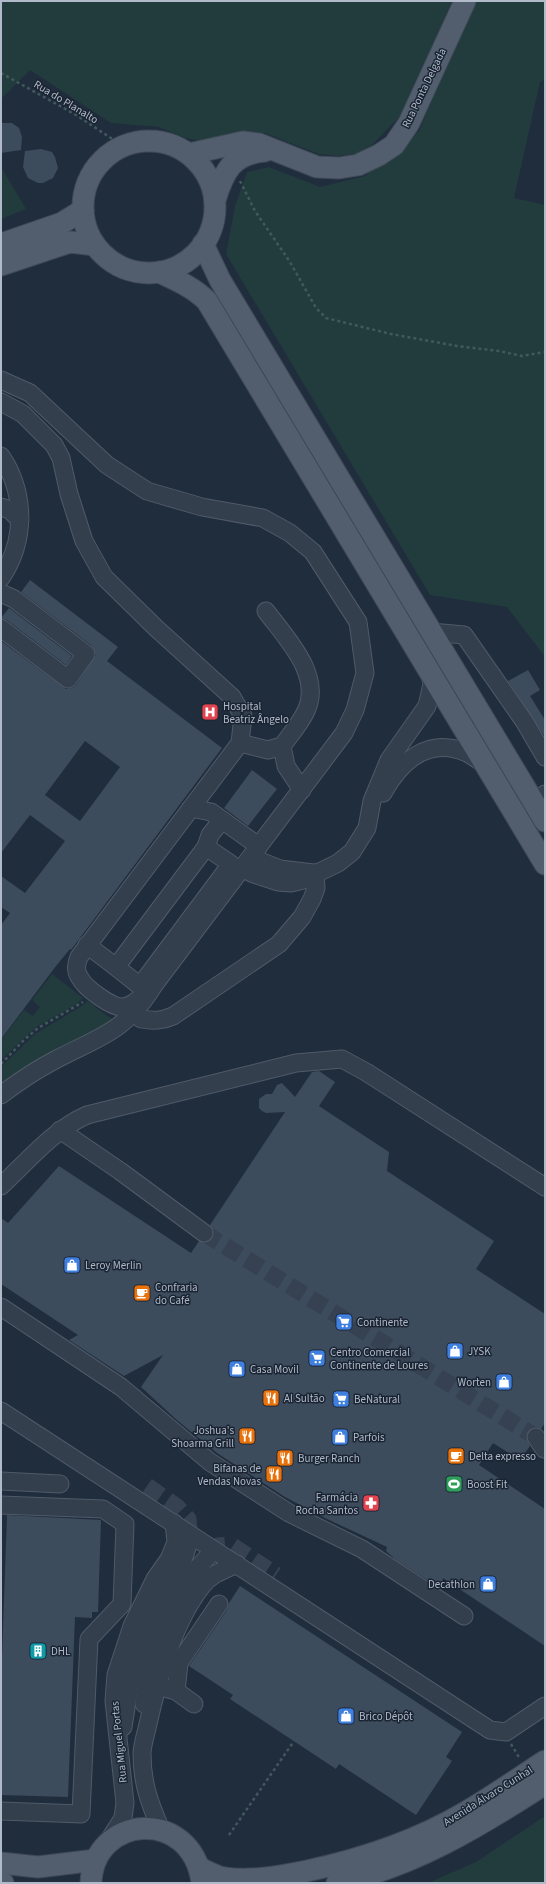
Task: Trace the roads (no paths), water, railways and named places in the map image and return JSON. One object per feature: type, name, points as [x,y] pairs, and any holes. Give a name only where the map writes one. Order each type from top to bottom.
[{"type":"main road","name":"Rua Ponta Delgada","points":[[188,154],[243,142],[259,144],[317,167],[339,168],[358,165],[379,156],[394,145],[409,123],[465,1]]},
{"type":"main road","points":[[140,141],[162,141],[182,149],[188,154],[198,162],[210,180],[215,200],[214,221],[203,244],[192,257],[174,268],[159,272],[131,271],[111,261],[95,245],[85,225],[82,202],[88,180],[100,162],[118,148],[140,141]]},
{"type":"main road","name":"Rua Ponta Delgada","points":[[215,200],[222,178],[232,164],[242,156],[255,152],[276,150]]},
{"type":"main road","points":[[1,244],[62,223],[83,210]]},
{"type":"main road","points":[[1,266],[70,242],[95,245]]},
{"type":"main road","points":[[203,244],[220,280],[431,632],[543,808]]},
{"type":"main road","points":[[159,272],[182,283],[200,294],[207,301],[545,864]]},
{"type":"main road","name":"Avenida Álvaro Cunhal","points":[[201,1876],[237,1879],[298,1872],[344,1863],[385,1850],[441,1826],[489,1798],[545,1760]]},
{"type":"main road","name":"Avenida Álvaro Cunhal","points":[[337,1883],[392,1867],[431,1850],[469,1831],[545,1784]]},
{"type":"main road","points":[[91,1883],[91,1874],[100,1854],[115,1838],[130,1831],[146,1828],[161,1830],[186,1844],[194,1856],[201,1876]]},
{"type":"main road","points":[[1,1863],[38,1867],[100,1854]]},
{"type":"lane","points":[[1,380],[30,393],[107,466],[147,491],[202,507],[263,518],[290,533],[312,552],[358,622],[365,673],[356,710],[344,733],[302,790],[256,861],[154,985],[136,1002],[123,1007],[110,1003],[93,991],[80,979],[76,966],[79,957],[240,743],[243,716],[232,697],[156,628],[104,577],[84,541],[69,494],[61,458],[54,445],[23,414],[1,402]]},
{"type":"lane","points":[[1,578],[10,563],[17,545],[20,520],[16,486],[4,469]]},
{"type":"lane","points":[[1,507],[10,510],[20,520]]},
{"type":"lane","points":[[1,593],[14,599],[86,654],[68,678],[1,628]]},
{"type":"lane","points":[[240,743],[268,750],[282,746],[307,711],[311,698],[311,686],[308,673],[298,656],[266,611]]},
{"type":"lane","points":[[431,632],[464,635],[524,721],[545,757]]},
{"type":"lane","points":[[371,816],[372,801],[389,760],[427,706],[432,684],[430,672]]},
{"type":"lane","points":[[282,746],[286,766],[302,790]]},
{"type":"lane","points":[[256,861],[280,869],[316,873],[338,863],[352,852],[363,837],[371,816],[394,775],[416,755],[430,749],[444,747],[466,752],[485,764]]},
{"type":"lane","points":[[191,808],[205,810],[253,842],[256,861]]},
{"type":"lane","points":[[116,967],[206,847],[210,835],[222,820]]},
{"type":"lane","points":[[87,945],[140,986],[231,864],[206,847]]},
{"type":"lane","points":[[141,1019],[152,1021],[162,1020],[173,1016],[271,952],[289,935],[305,911],[316,888],[316,873]]},
{"type":"lane","points":[[1,1095],[37,1070],[105,1036],[128,1019],[142,1005],[154,985]]},
{"type":"lane","points":[[1,1186],[60,1130],[73,1121],[87,1115],[296,1063],[342,1059],[366,1072],[545,1187]]},
{"type":"lane","points":[[60,1130],[120,1171],[204,1233]]},
{"type":"lane","points":[[1,1307],[121,1387],[210,1462],[290,1513],[362,1548],[464,1616]]},
{"type":"lane","points":[[1,1410],[490,1730],[506,1732],[545,1706]]},
{"type":"lane","points":[[1,1481],[60,1484]]},
{"type":"lane","points":[[1,1505],[103,1509],[125,1524],[122,1604],[89,1639],[82,1814],[1,1811]]},
{"type":"lane","name":"Rua Miguel Portas","points":[[100,1854],[123,1818],[125,1803],[114,1701],[116,1675],[132,1626],[156,1579],[169,1559],[176,1542],[174,1523]]},
{"type":"lane","points":[[120,1764],[123,1722],[132,1670],[152,1611],[180,1569],[190,1539]]},
{"type":"lane","points":[[142,1753],[143,1715],[148,1672],[166,1620],[187,1580],[211,1553]]},
{"type":"lane","name":"Rua Miguel Portas","points":[[161,1830],[148,1800],[143,1774],[142,1753],[158,1686],[175,1634],[202,1586],[216,1573],[237,1564]]},
{"type":"lane","points":[[176,1691],[179,1663],[219,1604]]},
{"type":"lane","points":[[158,1686],[176,1691],[194,1704]]},
{"type":"tunnel","points":[[204,1233],[536,1437]]},
{"type":"tunnel","points":[[147,1486],[177,1507],[188,1519],[190,1539]]},
{"type":"tunnel","points":[[211,1553],[218,1546],[231,1545],[276,1575]]},
{"type":"place","name":"Hospital Beatriz Ângelo","points":[[210,712]]},
{"type":"place","name":"Leroy Merlin","points":[[72,1265]]},
{"type":"place","name":"Confraria do Café","points":[[142,1293]]},
{"type":"place","name":"Continente","points":[[344,1322]]},
{"type":"place","name":"JYSK","points":[[455,1351]]},
{"type":"place","name":"Centro Comercial Continente de Loures","points":[[317,1358]]},
{"type":"place","name":"Casa Movil","points":[[237,1369]]},
{"type":"place","name":"Worten","points":[[504,1382]]},
{"type":"place","name":"Al Sultão","points":[[271,1398]]},
{"type":"place","name":"BeNatural","points":[[341,1399]]},
{"type":"place","name":"Joshua's Shoarma Grill","points":[[247,1436]]},
{"type":"place","name":"Parfois","points":[[340,1437]]},
{"type":"place","name":"Delta expresso","points":[[456,1456]]},
{"type":"place","name":"Burger Ranch","points":[[285,1458]]},
{"type":"place","name":"Bifanas de Vendas Novas","points":[[274,1474]]},
{"type":"place","name":"Boost Fit","points":[[454,1484]]},
{"type":"place","name":"Farmácia Rocha Santos","points":[[371,1503]]},
{"type":"place","name":"Decathlon","points":[[488,1584]]},
{"type":"place","name":"DHL","points":[[38,1651]]},
{"type":"place","name":"Brico Dépôt","points":[[346,1716]]}]
